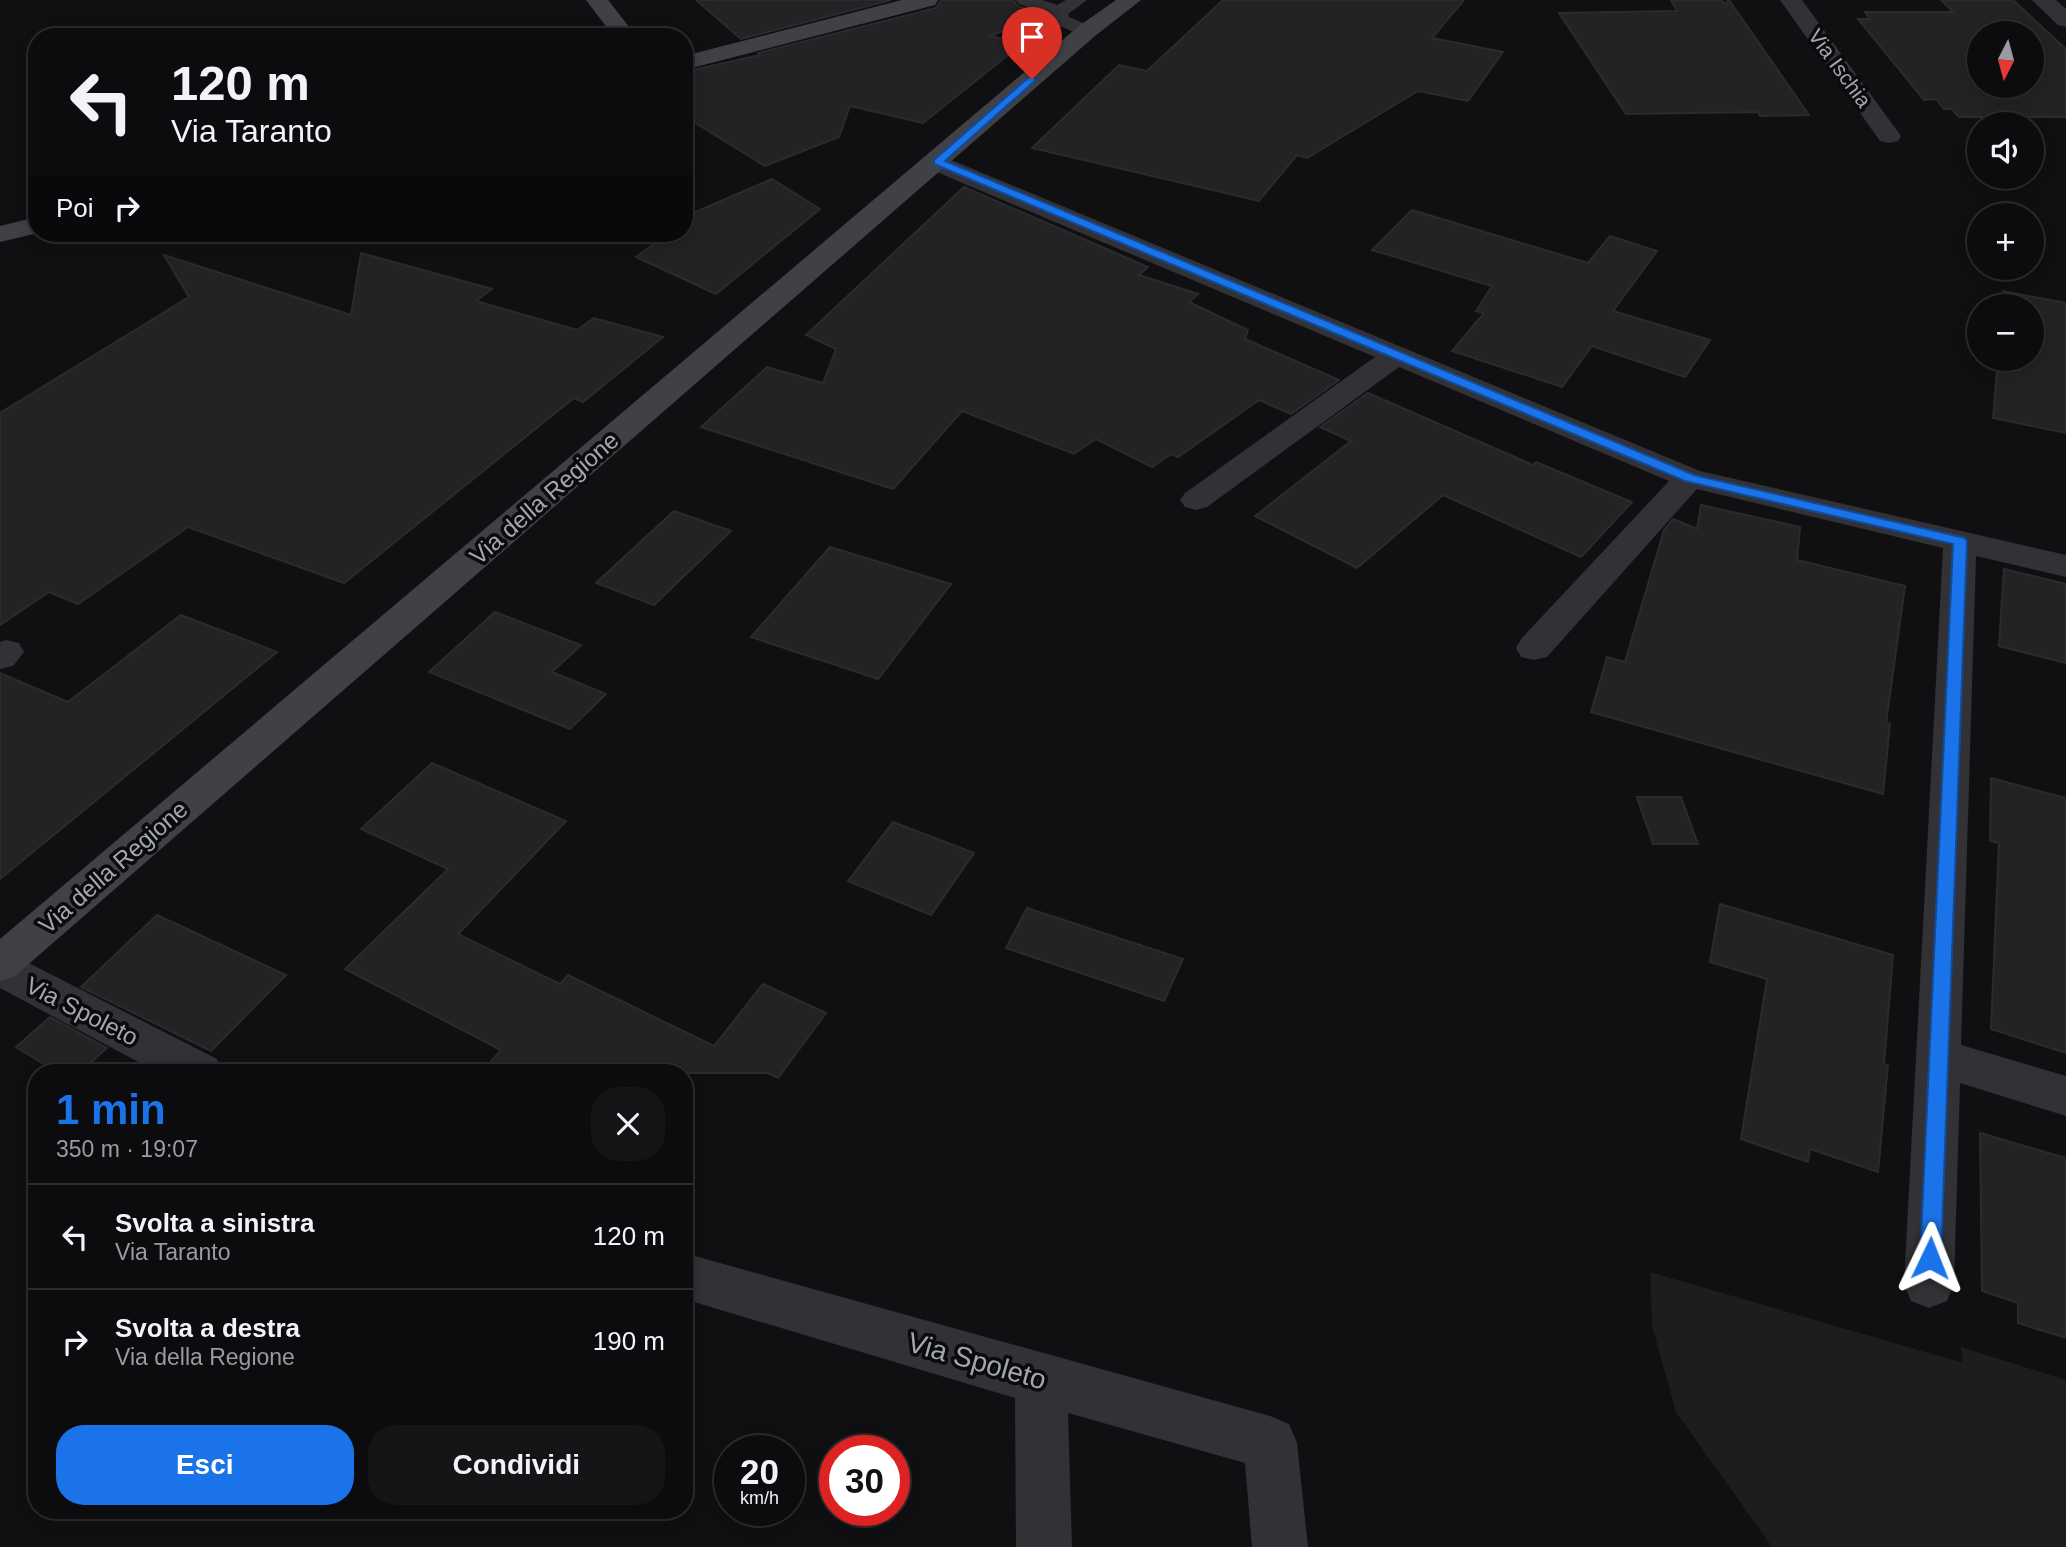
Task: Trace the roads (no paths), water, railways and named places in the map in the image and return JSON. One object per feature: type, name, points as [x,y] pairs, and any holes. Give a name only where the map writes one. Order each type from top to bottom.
[{"type":"main road","points":[[597,0],[619,28]]},
{"type":"main road","points":[[693,60],[927,0]]},
{"type":"main road","points":[[1087,31],[1108,0]]},
{"type":"main road","points":[[1087,31],[1130,0]]},
{"type":"main road","name":"Via della Regione","points":[[0,966],[1087,31]]},
{"type":"main road","points":[[0,234],[28,227]]},
{"type":"street","name":"Via Ischia","points":[[1791,0],[1889,136]]},
{"type":"street","points":[[2043,0],[2066,20]]},
{"type":"street","points":[[937,162],[1690,478],[2066,566]]},
{"type":"street","points":[[1196,500],[1397,355]]},
{"type":"street","points":[[1534,648],[1690,478]]},
{"type":"street","points":[[1929,1284],[1960,541]]},
{"type":"street","name":"Via Spoleto","points":[[0,966],[184,1064]]},
{"type":"street","points":[[1939,1057],[2066,1096]]},
{"type":"street","name":"Via Spoleto","points":[[693,1279],[1041,1380],[1270,1443],[1280,1547]]},
{"type":"street","points":[[1041,1380],[1044,1547]]},
{"type":"lane","points":[[1026,0],[1059,12]]},
{"type":"lane","points":[[1059,12],[1078,0]]},
{"type":"lane","points":[[1059,12],[1061,20],[1087,31]]}]
